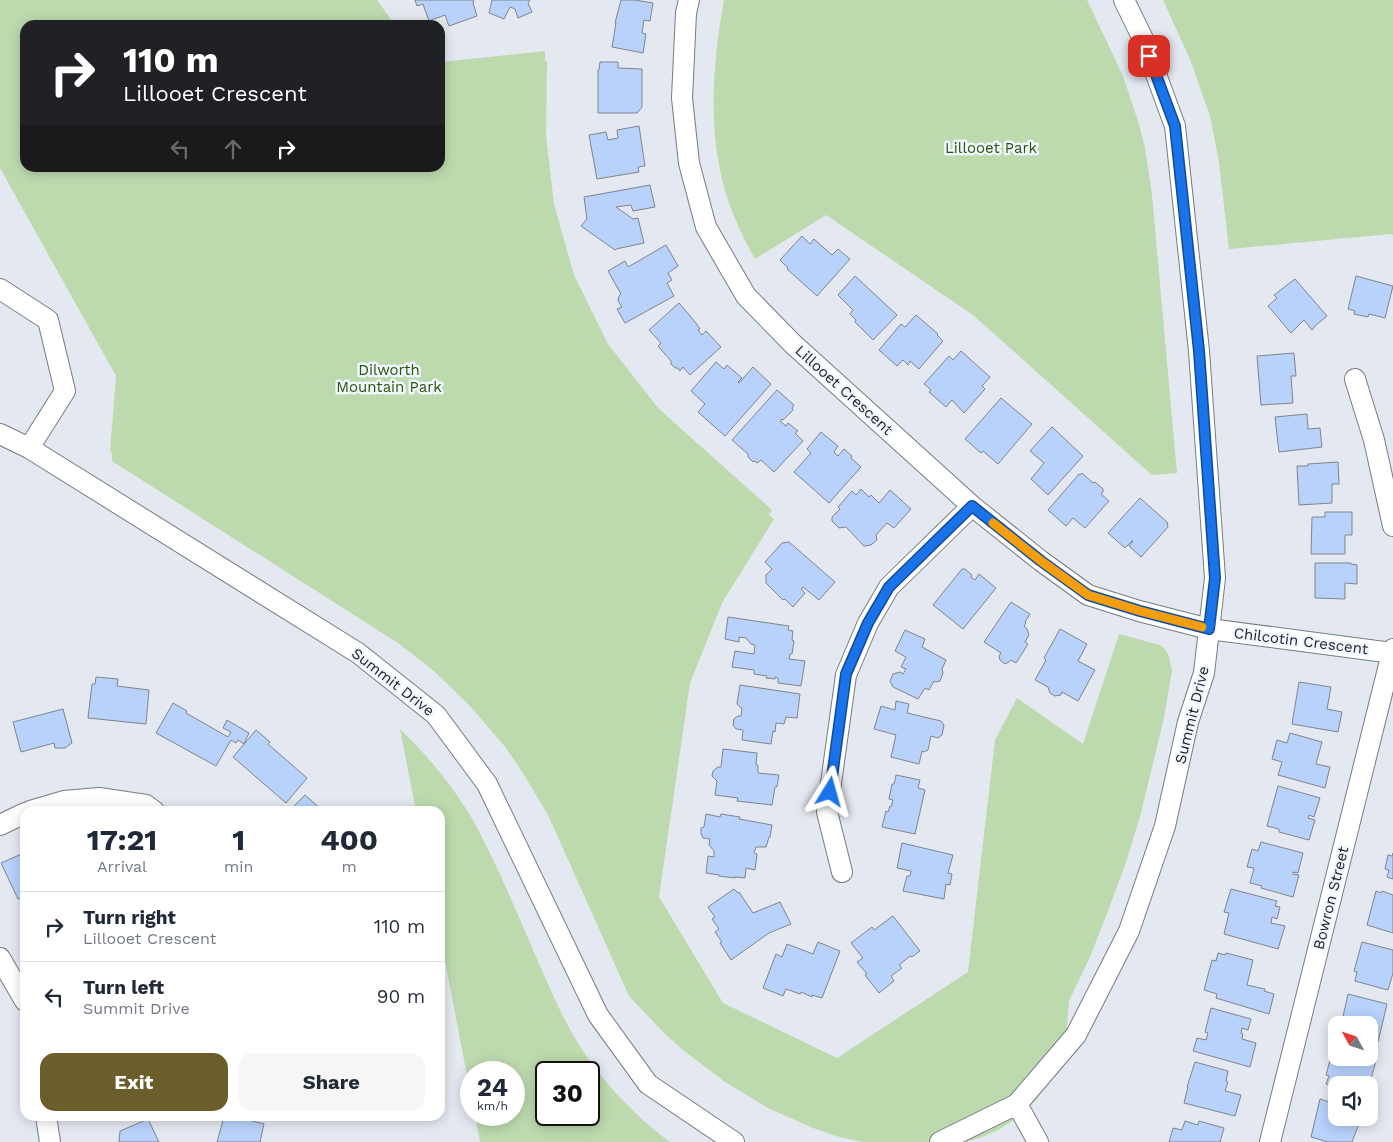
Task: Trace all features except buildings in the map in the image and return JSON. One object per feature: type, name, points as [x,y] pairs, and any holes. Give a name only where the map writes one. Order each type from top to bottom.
[{"type":"street","name":"Lillooet Crescent","points":[[689,0],[686,13],[682,98],[689,163],[706,227],[746,296],[793,344],[972,506],[1041,561],[1088,595],[1209,629]]},
{"type":"street","name":"Summit Drive","points":[[940,1142],[1017,1104],[1076,1035],[1129,931],[1165,826],[1188,722],[1204,673],[1215,578],[1199,351],[1175,126],[1143,39],[1124,0]]},
{"type":"street","points":[[0,289],[48,320],[65,391],[29,448]]},
{"type":"street","points":[[1355,379],[1374,440],[1393,526]]},
{"type":"street","name":"Summit Drive","points":[[0,434],[29,448],[358,653],[436,715],[486,784],[598,1016],[648,1084],[734,1142]]},
{"type":"street","points":[[842,872],[827,812],[846,674],[868,623],[889,587],[972,506]]},
{"type":"street","name":"Chilcotin Crescent","points":[[1209,629],[1393,653]]},
{"type":"street","name":"Bowron Street","points":[[1270,1142],[1393,649]]},
{"type":"street","points":[[47,806],[64,801],[99,798],[147,806]]},
{"type":"street","points":[[0,825],[20,815]]},
{"type":"street","points":[[0,958],[20,992]]},
{"type":"street","points":[[1017,1104],[1038,1142]]},
{"type":"street","points":[[47,1121],[50,1142]]},
{"type":"green space","name":"Dilworth Mountain Park","points":[[0,0],[377,0],[391,20],[20,20],[20,172],[445,172],[445,61],[545,51],[545,61],[547,61],[546,135],[554,204],[574,275],[608,344],[659,409],[772,510],[769,515],[774,519],[722,603],[690,683],[659,897],[723,1003],[837,1058],[968,972],[995,740],[1017,698],[1083,744],[1119,634],[1160,645],[1169,656],[1172,670],[1164,718],[1140,817],[1108,911],[1090,957],[1069,1001],[1066,1038],[1055,1072],[1036,1100],[1011,1122],[996,1131],[964,1142],[862,1142],[813,1128],[768,1108],[725,1082],[664,1033],[629,996],[548,815],[506,748],[470,706],[434,671],[398,643],[112,461],[112,453],[110,451],[116,376],[0,168]]},
{"type":"green space","name":"Lillooet Park","points":[[724,0],[1087,0],[1123,76],[1145,148],[1152,195],[1177,473],[1152,475],[973,315],[826,215],[755,259],[740,230],[728,200],[721,176],[714,126],[714,75]]},
{"type":"green space","points":[[1163,0],[1393,0],[1393,235],[1229,249],[1219,162],[1210,116],[1190,59]]},
{"type":"green space","points":[[400,729],[439,772],[473,820],[501,877],[557,1004],[568,1026],[590,1061],[535,1061],[535,1126],[600,1126],[600,1074],[628,1106],[670,1142],[480,1142],[477,1126],[525,1126],[525,1061],[464,1061],[445,961],[445,806],[415,806]]},
{"type":"slow traffic","points":[[993,523],[1088,595],[1202,627]]},
{"type":"route","points":[[830,792],[846,674],[868,623],[889,587],[972,506],[1041,561],[1088,595],[1209,629],[1215,578],[1199,351],[1175,126],[1149,56]]}]
